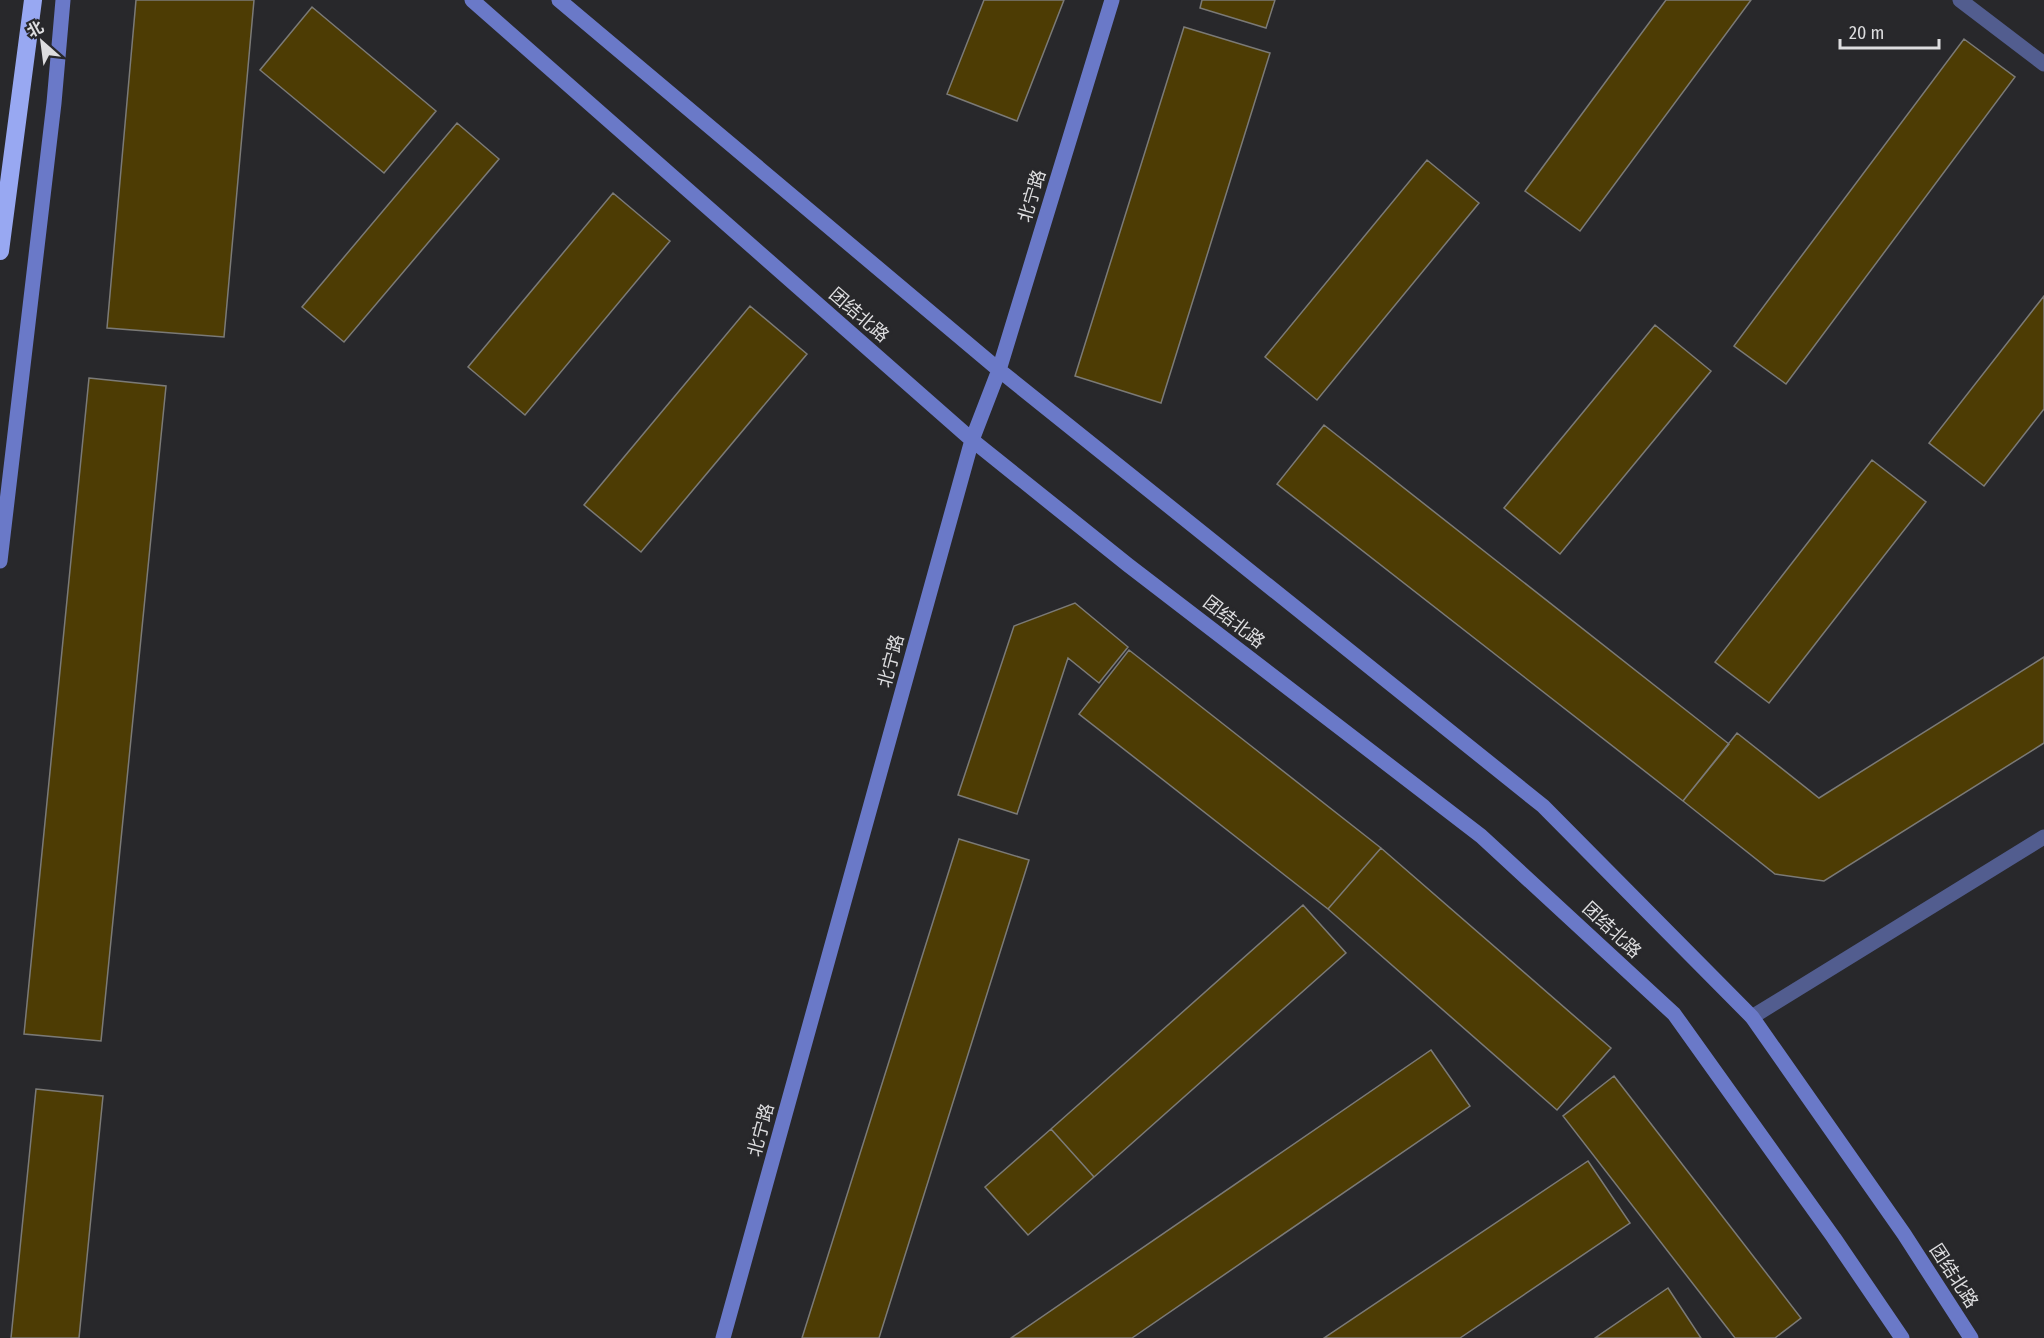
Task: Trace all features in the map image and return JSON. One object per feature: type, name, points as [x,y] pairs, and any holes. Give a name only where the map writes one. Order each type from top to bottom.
[{"type":"highway","points":[[0,252],[33,0]]},
{"type":"main road","points":[[0,561],[54,103],[63,0]]},
{"type":"main road","name":"团结北路","points":[[472,0],[972,440],[1147,579],[1480,836],[1674,1014],[1834,1238],[1902,1338]]},
{"type":"main road","name":"团结北路","points":[[559,0],[999,370],[1543,806],[1752,1017],[1904,1234],[1971,1338]]},
{"type":"main road","name":"北宁路","points":[[723,1338],[972,440],[999,370],[1112,0]]},
{"type":"street","points":[[1960,0],[2044,64]]},
{"type":"street","points":[[1752,1017],[2044,837]]},
{"type":"building","points":[[136,0],[254,0],[224,337],[107,328]]},
{"type":"building","points":[[984,0],[1064,0],[1017,121],[947,94]]},
{"type":"building","points":[[1202,0],[1275,0],[1266,28],[1200,8]]},
{"type":"building","points":[[1666,0],[1751,0],[1580,231],[1525,191]]},
{"type":"building","points":[[312,7],[436,111],[384,173],[260,70]]},
{"type":"building","points":[[1184,27],[1270,53],[1161,403],[1075,376]]},
{"type":"building","points":[[1964,39],[2015,77],[1786,384],[1734,346]]},
{"type":"building","points":[[457,123],[499,159],[344,342],[302,307]]},
{"type":"building","points":[[1427,160],[1479,203],[1317,400],[1265,357]]},
{"type":"building","points":[[613,193],[670,241],[525,415],[468,367]]},
{"type":"building","points":[[2044,296],[2044,409],[1984,486],[1929,443]]},
{"type":"building","points":[[750,306],[807,354],[641,552],[584,505]]},
{"type":"building","points":[[1655,325],[1711,371],[1560,554],[1504,508]]},
{"type":"building","points":[[89,378],[166,386],[101,1041],[24,1034]]},
{"type":"building","points":[[1324,425],[1729,744],[1683,801],[1277,484]]},
{"type":"building","points":[[1872,460],[1926,502],[1769,703],[1715,662]]},
{"type":"building","points":[[1075,603],[1128,647],[1099,683],[1068,658],[1017,814],[958,795],[1014,626]]},
{"type":"building","points":[[1129,650],[1381,848],[1328,909],[1079,714]]},
{"type":"building","points":[[2044,657],[2044,743],[1824,881],[1775,874],[1683,801],[1737,733],[1819,798]]},
{"type":"building","points":[[959,839],[1029,860],[879,1338],[802,1338]]},
{"type":"building","points":[[1381,848],[1611,1048],[1557,1110],[1328,909]]},
{"type":"building","points":[[1303,905],[1346,953],[1094,1177],[1051,1129]]},
{"type":"building","points":[[1431,1050],[1470,1106],[1132,1338],[1011,1338]]},
{"type":"building","points":[[1614,1076],[1801,1318],[1775,1338],[1735,1338],[1563,1116]]},
{"type":"building","points":[[36,1089],[103,1096],[79,1338],[11,1338]]},
{"type":"building","points":[[1051,1129],[1094,1177],[1028,1235],[985,1187]]},
{"type":"building","points":[[1588,1161],[1630,1223],[1460,1338],[1324,1338]]},
{"type":"building","points":[[1668,1288],[1701,1338],[1595,1338]]}]
